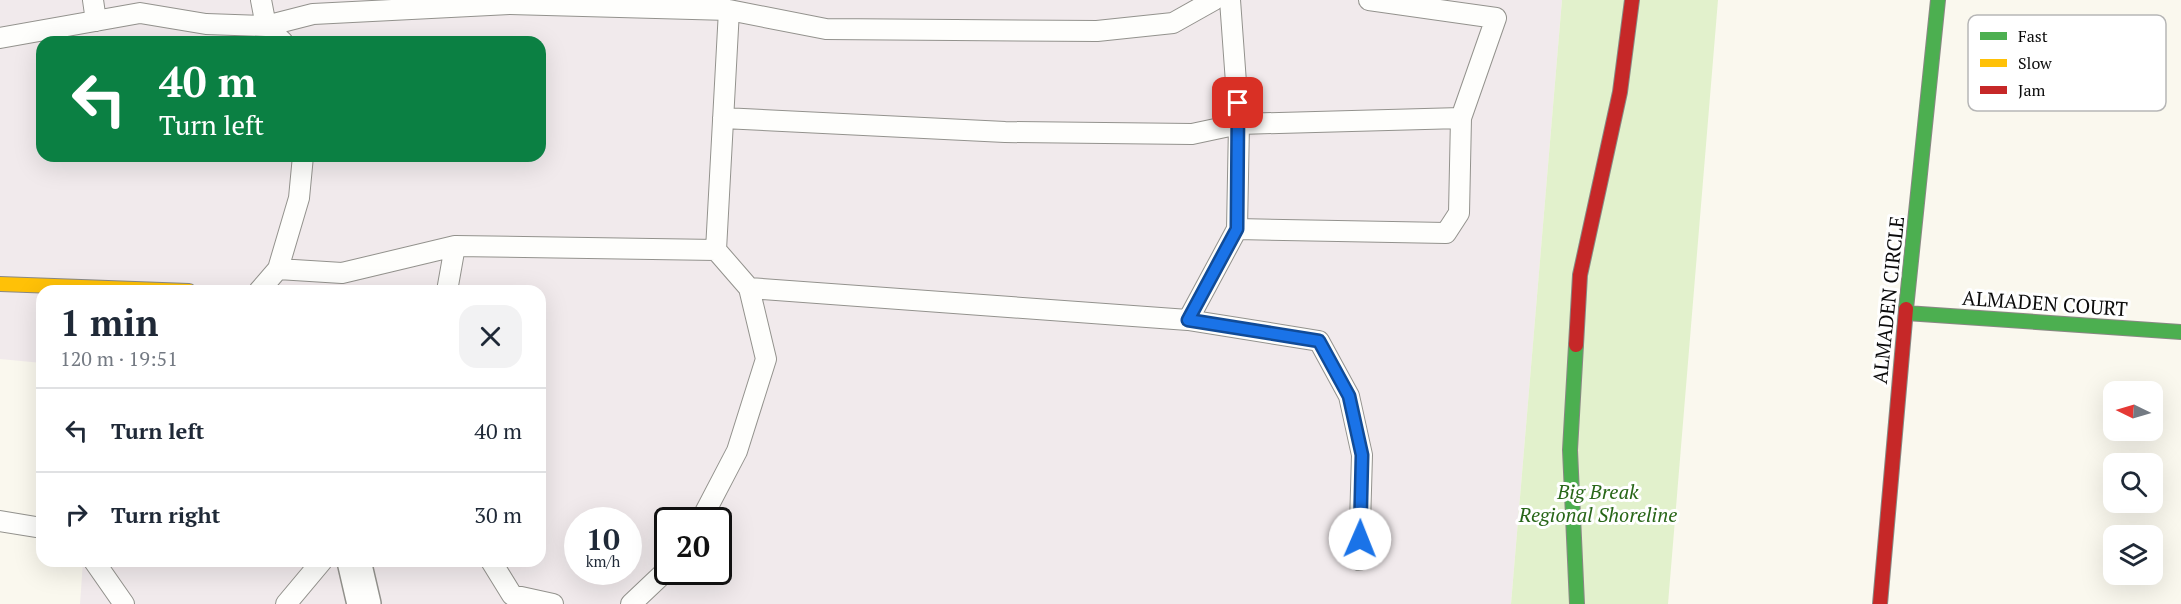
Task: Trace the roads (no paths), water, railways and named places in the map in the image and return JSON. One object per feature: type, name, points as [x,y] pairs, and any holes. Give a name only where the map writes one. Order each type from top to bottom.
[{"type":"street","points":[[1577,604],[1570,450],[1580,275],[1620,92],[1632,0]]},
{"type":"street","name":"ALMADEN CIRCLE","points":[[1880,604],[1906,313],[1938,0]]},
{"type":"street","points":[[0,284],[36,285]]},
{"type":"street","name":"ALMADEN COURT","points":[[1906,313],[2181,332]]},
{"type":"street","points":[[355,567],[364,604]]},
{"type":"lane","points":[[93,0],[96,21]]},
{"type":"lane","points":[[261,0],[266,26],[277,36]]},
{"type":"lane","points":[[0,38],[140,13],[206,24],[266,26],[313,14],[510,4],[729,10],[826,29],[1097,31],[1173,24],[1215,0]]},
{"type":"lane","points":[[1188,320],[1237,229],[1239,124],[1230,0]]},
{"type":"lane","points":[[1237,229],[1446,233],[1459,213],[1461,118],[1496,18],[1369,0]]},
{"type":"lane","points":[[708,507],[737,451],[766,359],[749,288],[716,250],[729,10]]},
{"type":"lane","points":[[723,118],[1005,132],[1192,134],[1239,124],[1461,118]]},
{"type":"lane","points":[[264,285],[278,269],[299,198],[302,162]]},
{"type":"lane","points":[[278,269],[342,273],[455,246],[716,250]]},
{"type":"lane","points":[[448,285],[455,246]]},
{"type":"lane","points":[[749,288],[1188,320],[1319,341],[1349,396],[1362,455],[1359,560]]},
{"type":"lane","points":[[0,520],[36,527]]},
{"type":"lane","points":[[98,567],[124,604]]},
{"type":"lane","points":[[286,604],[317,567]]},
{"type":"lane","points":[[495,567],[512,595],[553,604]]},
{"type":"lane","points":[[631,604],[654,582]]},
{"type":"park label","name":"Big Break Regional Shoreline","points":[[1598,502]]}]
